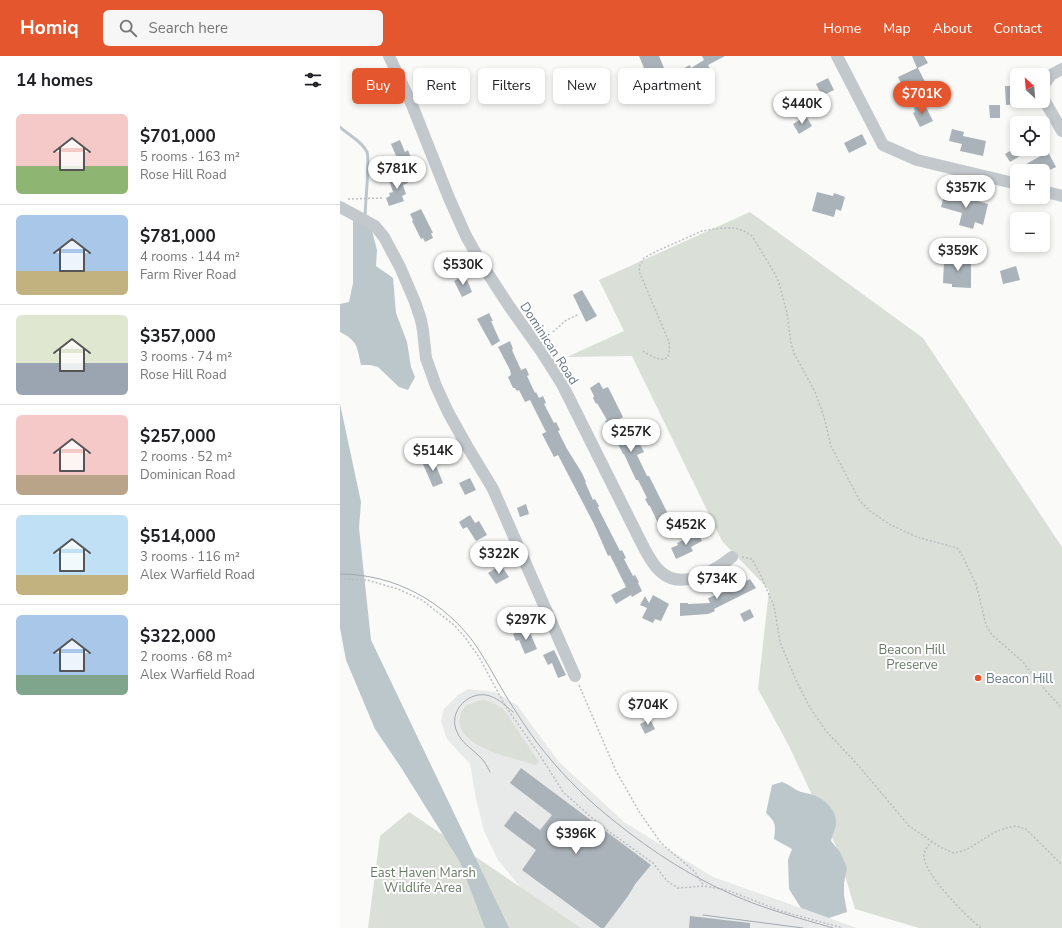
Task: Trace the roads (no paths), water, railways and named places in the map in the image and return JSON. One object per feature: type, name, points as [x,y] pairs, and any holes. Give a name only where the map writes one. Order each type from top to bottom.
[{"type":"street","name":"Dominican Road","points":[[389,56],[412,105],[449,198],[466,236],[483,266],[562,384],[656,567],[665,576],[676,579],[684,579],[701,576],[732,557]]},
{"type":"street","points":[[837,56],[883,145],[917,160],[1010,182]]},
{"type":"street","points":[[1050,77],[1062,69]]},
{"type":"street","points":[[1049,108],[1062,131]]},
{"type":"street","points":[[1050,193],[1062,196]]},
{"type":"street","points":[[341,203],[356,215],[375,226],[384,237],[400,267],[415,302],[423,331],[426,358],[436,386],[448,412],[493,489],[575,676]]},
{"type":"waterway","points":[[340,127],[358,141],[367,152],[368,173],[365,217]]},
{"type":"tram line","points":[[340,574],[360,575],[399,585],[435,604],[450,617],[477,647],[528,730],[555,765],[596,806],[660,855],[695,876],[731,894],[769,909],[833,928]]},
{"type":"tram line","points":[[490,772],[482,759],[459,736],[455,724],[455,717],[462,704],[468,699],[482,695],[490,696],[496,699],[513,712]]},
{"type":"tram line","points":[[703,915],[803,928]]},
{"type":"place","name":"Beacon Hill","points":[[978,678]]},
{"type":"park label","name":"Beacon Hill Preserve","points":[[912,656]]},
{"type":"park label","name":"East Haven Marsh Wildlife Area","points":[[423,880]]}]
